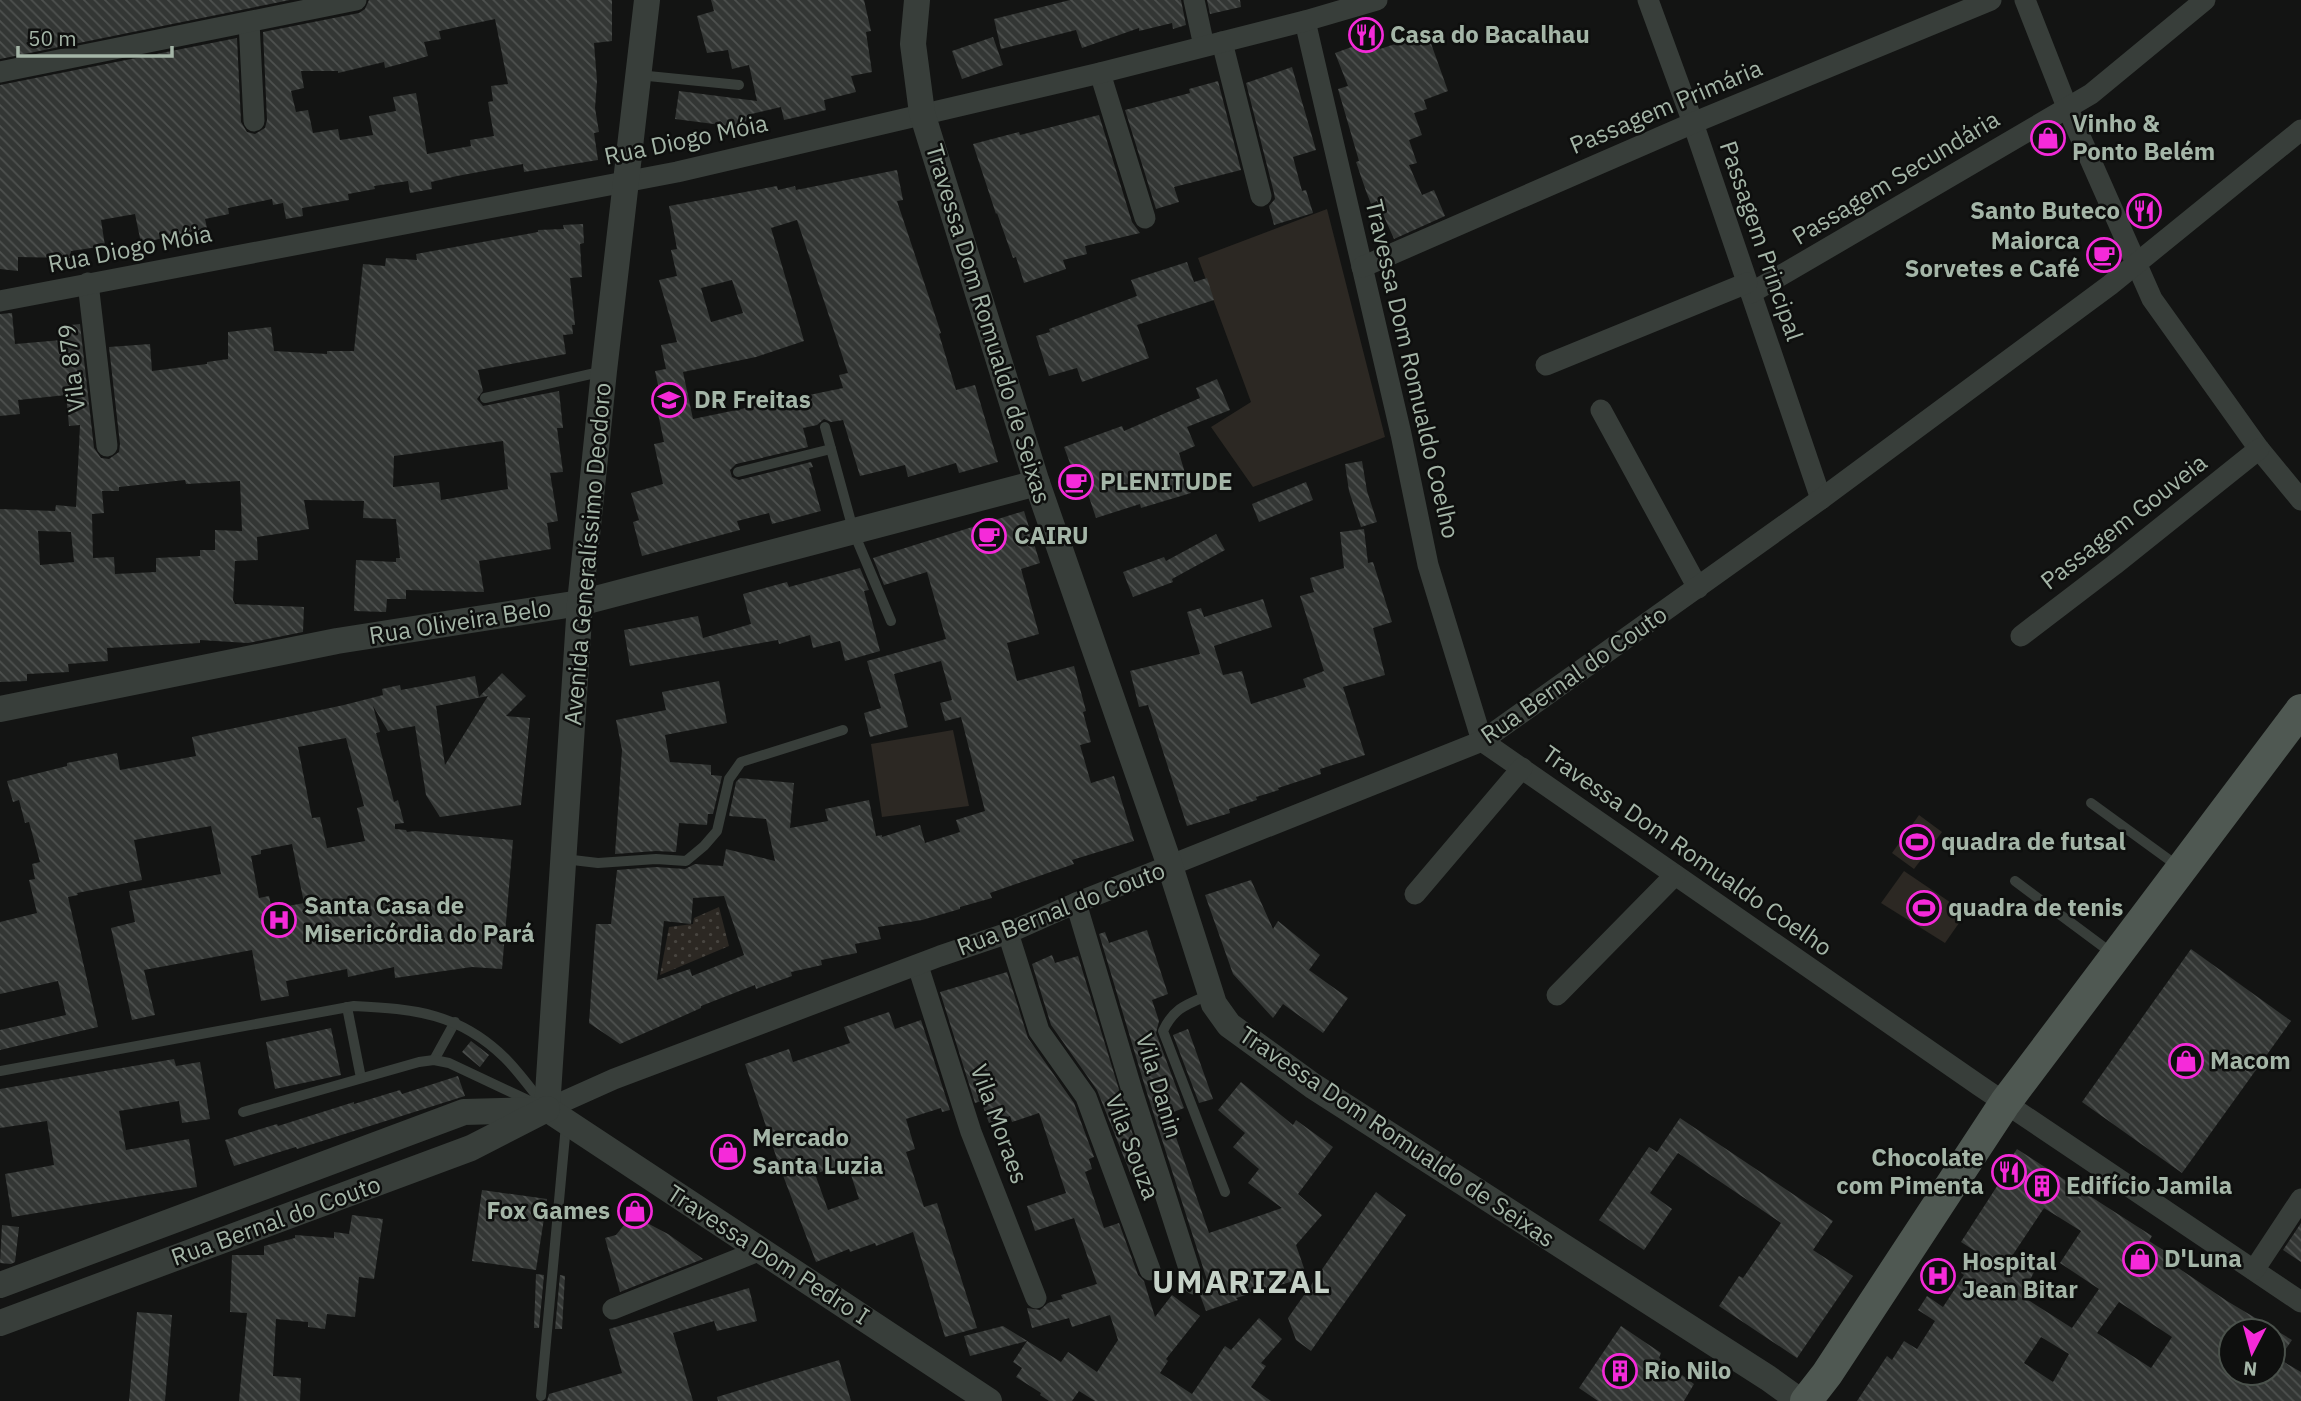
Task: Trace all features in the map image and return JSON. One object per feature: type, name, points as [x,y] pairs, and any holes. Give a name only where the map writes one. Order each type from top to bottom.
[{"type":"main road","points":[[1806,1401],[1827,1374],[2005,1103],[2301,710]]},
{"type":"street","points":[[0,72],[356,0]]},
{"type":"street","name":"Avenida Generalíssimo Deodoro","points":[[557,1116],[564,859],[580,603],[647,0]]},
{"type":"street","name":"Travessa Dom Romualdo de Seixas","points":[[917,0],[913,44],[922,113],[1038,483],[1170,866],[1214,1004],[1229,1026],[1313,1086],[1800,1401]]},
{"type":"street","points":[[1194,0],[1213,44],[1261,196]]},
{"type":"street","name":"Rua Diogo Móia","points":[[0,301],[677,172],[1100,73],[1377,0]]},
{"type":"street","name":"Passagem Principal","points":[[1648,0],[1693,123],[1821,499]]},
{"type":"street","name":"Passagem Primária","points":[[1362,267],[1693,123],[1991,0]]},
{"type":"street","points":[[2025,0],[2067,107],[2152,299],[2259,449],[2301,500]]},
{"type":"street","name":"Passagem Secundária","points":[[1546,365],[1749,288],[1845,240],[2091,94],[2206,0]]},
{"type":"street","name":"Travessa Dom Romualdo Coelho","points":[[1305,21],[1428,565],[1482,741],[2005,1103],[2301,1302]]},
{"type":"street","points":[[249,22],[254,121]]},
{"type":"street","points":[[1100,73],[1145,218]]},
{"type":"street","name":"Rua Bernal do Couto","points":[[0,1323],[557,1116],[614,1079],[1008,933],[1076,903],[1482,741],[1821,499],[2136,265],[2301,130]]},
{"type":"street","name":"Vila 879","points":[[88,283],[107,446]]},
{"type":"street","points":[[1601,410],[1698,588]]},
{"type":"street","name":"Passagem Gouveia","points":[[2021,636],[2259,449]]},
{"type":"street","name":"Rua Oliveira Belo","points":[[0,709],[337,641],[580,603],[1038,483]]},
{"type":"street","points":[[1415,894],[1522,768]]},
{"type":"street","points":[[1557,995],[1675,875]]},
{"type":"street","name":"Vila Danin","points":[[1076,903],[1194,1284]]},
{"type":"street","name":"Vila Souza","points":[[1008,933],[1039,1031],[1086,1097],[1150,1270]]},
{"type":"street","name":"Vila Moraes","points":[[918,966],[971,1132],[1036,1298]]},
{"type":"street","name":"Rua Bernal do Couto","points":[[0,1285],[464,1112],[557,1116]]},
{"type":"street","name":"Travessa Dom Pedro I","points":[[557,1116],[761,1250],[979,1399]]},
{"type":"street","points":[[2253,1270],[2301,1199]]},
{"type":"street","points":[[613,1309],[761,1250]]},
{"type":"lane","points":[[638,75],[739,85]]},
{"type":"lane","points":[[485,398],[604,371]]},
{"type":"lane","points":[[825,427],[854,533],[891,621]]},
{"type":"lane","points":[[738,472],[831,449]]},
{"type":"lane","points":[[564,859],[598,863],[656,859],[686,861],[704,846],[716,831],[729,779],[741,762],[843,730]]},
{"type":"lane","points":[[2091,803],[2182,868]]},
{"type":"lane","points":[[2015,881],[2116,956]]},
{"type":"lane","points":[[1211,994],[1178,1009],[1169,1017],[1163,1031],[1225,1192]]},
{"type":"lane","points":[[0,1071],[347,1007],[401,1008],[464,1026],[505,1058],[557,1116],[541,1396]]},
{"type":"lane","points":[[347,1007],[361,1078]]},
{"type":"lane","points":[[434,1060],[455,1022]]},
{"type":"lane","points":[[243,1112],[434,1060],[449,1063],[557,1116]]},
{"type":"shaded area","points":[[1327,209],[1385,437],[1253,487],[1211,427],[1251,402],[1198,258]]},
{"type":"shaded area","points":[[953,730],[969,806],[882,817],[871,744]]},
{"type":"shaded area","name":"quadra de futsal","points":[[1919,815],[1942,832],[1914,869],[1892,853]]},
{"type":"shaded area","name":"quadra de tenis","points":[[1904,871],[1966,913],[1945,943],[1881,903]]},
{"type":"shaded area","points":[[719,907],[729,946],[660,975],[669,927],[693,924],[694,918]]},
{"type":"building","points":[[0,0],[290,0],[0,59]]},
{"type":"building","points":[[369,0],[612,0],[612,41],[594,43],[597,81],[595,108],[599,132],[594,133],[598,160],[524,172],[523,164],[431,182],[432,189],[410,193],[408,181],[374,186],[375,189],[348,194],[349,200],[302,208],[303,216],[286,219],[283,203],[273,205],[272,199],[228,208],[229,214],[205,219],[207,228],[141,243],[135,214],[101,220],[105,246],[71,251],[70,258],[18,257],[18,271],[0,269],[0,85],[237,38],[241,122],[247,132],[255,134],[265,128],[267,120],[263,32],[359,13],[365,9]],"holes":[[[495,19],[508,84],[491,86],[493,101],[488,102],[494,136],[470,140],[471,146],[427,154],[416,93],[393,97],[396,111],[369,116],[373,135],[340,140],[338,129],[313,133],[308,110],[296,112],[291,91],[304,88],[301,71],[338,73],[384,62],[385,68],[404,63],[428,56],[424,42],[441,39],[439,31]]]},
{"type":"building","points":[[711,0],[864,0],[871,31],[866,32],[872,72],[851,76],[856,92],[824,100],[826,110],[806,115],[784,120],[781,107],[747,115],[745,128],[675,119],[679,91],[757,101],[749,65],[732,69],[728,50],[707,53],[697,16],[714,11]]},
{"type":"building","points":[[1070,0],[1181,0],[1186,25],[1173,29],[1172,23],[1139,31],[1139,28],[1082,48],[1076,30],[1001,49],[994,19]]},
{"type":"building","points":[[1207,0],[1240,0],[1241,7],[1210,14]]},
{"type":"building","points":[[1375,33],[1380,49],[1428,35],[1448,91],[1424,100],[1427,109],[1414,113],[1422,135],[1409,140],[1417,163],[1409,165],[1422,195],[1434,190],[1445,216],[1394,239],[1377,201],[1371,204],[1366,191],[1338,89],[1348,86],[1335,53],[1360,44],[1358,38]]},
{"type":"building","points":[[993,37],[1003,65],[962,79],[952,51]]},
{"type":"building","points":[[1292,67],[1316,150],[1293,157],[1302,191],[1306,190],[1313,213],[1274,225],[1269,206],[1275,199],[1274,193],[1246,83]]},
{"type":"building","points":[[1218,81],[1241,170],[1174,187],[1179,202],[1156,209],[1125,110],[1190,93],[1189,89]]},
{"type":"building","points":[[1099,115],[1132,222],[1140,233],[1085,246],[1087,254],[1063,260],[1066,269],[1024,283],[1016,257],[1013,258],[996,214],[973,144]]},
{"type":"building","points":[[897,170],[903,200],[897,201],[941,333],[939,334],[956,390],[975,385],[998,462],[959,473],[956,463],[908,477],[905,465],[860,476],[843,420],[831,422],[824,419],[817,425],[803,428],[808,447],[736,464],[730,470],[732,477],[739,480],[811,462],[813,467],[809,468],[821,511],[772,524],[769,513],[737,521],[740,530],[642,556],[633,522],[639,520],[631,493],[663,484],[654,444],[664,442],[654,395],[660,394],[655,371],[666,369],[661,345],[677,342],[659,280],[677,276],[671,250],[677,249],[669,206],[777,186],[778,190],[795,186],[796,190]],"holes":[[[797,220],[848,373],[839,375],[843,388],[693,419],[683,372],[756,357],[804,341],[771,228]],[[732,280],[743,313],[711,322],[701,288]]]},
{"type":"building","points":[[583,224],[584,243],[580,244],[582,277],[570,278],[575,325],[572,325],[573,334],[563,335],[566,354],[478,370],[483,391],[477,399],[483,406],[559,391],[563,428],[557,428],[563,472],[550,473],[558,521],[547,523],[551,549],[479,561],[484,592],[406,590],[406,599],[387,599],[386,612],[354,611],[356,560],[396,562],[396,558],[400,558],[396,519],[363,518],[364,501],[304,500],[309,529],[257,537],[258,560],[235,561],[233,600],[235,604],[304,607],[303,632],[248,643],[200,640],[200,643],[107,648],[108,661],[68,664],[69,672],[27,674],[27,681],[0,682],[0,509],[55,511],[56,505],[76,507],[80,425],[69,426],[66,395],[18,400],[20,414],[0,416],[0,314],[12,313],[15,344],[62,340],[61,326],[80,324],[94,448],[101,458],[109,459],[119,452],[120,444],[109,347],[150,344],[152,371],[228,359],[228,332],[271,327],[274,351],[327,354],[327,351],[354,351],[363,264],[385,266],[386,258],[417,260],[416,254],[538,230],[564,229],[563,225]],"holes":[[[503,441],[508,489],[441,500],[439,482],[393,487],[394,456]],[[185,480],[186,484],[240,481],[242,531],[215,530],[215,550],[200,550],[200,556],[156,558],[156,572],[115,574],[114,557],[93,558],[92,514],[104,513],[102,491],[119,491],[119,487]],[[38,531],[71,532],[74,562],[40,565]]]},
{"type":"building","points":[[1187,262],[1194,282],[1207,278],[1214,300],[1137,325],[1149,358],[1082,382],[1077,368],[1049,376],[1036,336],[1137,296],[1131,280]]},
{"type":"building","points":[[1217,379],[1230,410],[1187,427],[1195,446],[1179,453],[1191,493],[1141,508],[1140,504],[1096,518],[1087,491],[1081,493],[1064,447],[1122,426],[1124,431],[1200,398],[1196,388]]},
{"type":"building","points":[[1362,461],[1367,491],[1377,522],[1361,527],[1349,491],[1345,464]]},
{"type":"building","points":[[1306,482],[1313,500],[1259,522],[1252,504]]},
{"type":"building","points":[[1024,511],[1040,563],[1021,569],[1039,634],[1007,643],[1017,681],[1074,666],[1091,742],[1080,745],[1091,783],[1114,776],[1134,841],[1072,860],[1074,864],[990,893],[992,898],[960,909],[922,920],[878,927],[881,939],[855,944],[857,953],[821,960],[822,965],[791,972],[792,976],[756,989],[755,985],[701,1006],[620,1044],[589,1023],[596,924],[611,924],[617,870],[656,867],[685,869],[695,864],[723,866],[726,849],[775,861],[766,819],[729,816],[736,782],[740,778],[794,783],[790,828],[828,821],[825,809],[869,800],[876,836],[882,837],[920,825],[925,843],[960,832],[956,820],[985,811],[961,717],[945,721],[940,703],[952,700],[941,661],[894,674],[908,727],[870,737],[864,713],[881,708],[867,661],[946,639],[927,572],[884,585],[873,558]],"holes":[[[724,896],[744,955],[692,976],[690,969],[657,980],[664,921],[691,924],[693,898]]]},
{"type":"building","points":[[1364,529],[1368,563],[1373,562],[1392,622],[1373,628],[1385,675],[1343,687],[1365,755],[1320,769],[1321,774],[1256,797],[1257,800],[1229,809],[1230,813],[1187,826],[1148,705],[1139,707],[1130,671],[1200,654],[1187,612],[1201,608],[1204,617],[1263,599],[1272,627],[1214,646],[1223,675],[1242,671],[1251,704],[1306,687],[1303,679],[1324,671],[1300,596],[1314,592],[1310,578],[1344,568],[1340,532]]},
{"type":"building","points":[[1216,534],[1225,550],[1172,579],[1173,582],[1133,597],[1123,572],[1164,557],[1166,561]]},
{"type":"building","points":[[860,568],[869,590],[864,591],[880,651],[845,661],[840,641],[813,648],[810,635],[779,644],[778,640],[630,666],[624,630],[698,616],[703,638],[751,624],[743,594],[787,582],[789,587]]},
{"type":"building","points":[[502,673],[526,696],[506,716],[530,718],[521,805],[440,817],[426,795],[415,726],[388,731],[373,706],[380,732],[376,733],[394,802],[398,800],[404,823],[395,824],[395,829],[513,840],[502,969],[472,967],[395,978],[394,967],[348,977],[347,969],[286,981],[289,996],[261,1001],[252,950],[144,970],[155,1015],[132,1020],[111,928],[135,922],[129,891],[221,874],[211,826],[134,840],[142,880],[68,897],[98,1027],[0,1050],[0,1030],[66,1015],[58,981],[0,994],[0,922],[37,913],[29,880],[35,879],[32,864],[40,862],[29,822],[25,823],[19,800],[13,802],[7,781],[67,766],[67,763],[117,753],[120,770],[196,756],[192,737],[344,705],[383,695],[382,689],[400,685],[401,690],[475,676],[479,697]],"holes":[[[488,696],[445,765],[436,706]],[[346,738],[364,806],[357,808],[365,841],[327,848],[320,817],[312,818],[298,747]],[[292,844],[304,903],[272,909],[269,896],[259,898],[251,856],[261,854],[261,850]]]},
{"type":"building","points":[[719,681],[727,723],[665,735],[670,762],[711,765],[711,775],[722,776],[713,814],[708,814],[707,825],[679,823],[676,852],[615,854],[622,750],[616,720],[666,710],[662,692]]},
{"type":"building","points":[[1251,880],[1273,929],[1278,921],[1320,955],[1309,970],[1348,998],[1323,1033],[1283,1004],[1273,1018],[1233,974],[1205,895]]},
{"type":"building","points":[[1147,930],[1168,994],[1152,1000],[1159,1021],[1156,1033],[1184,1108],[1168,1114],[1209,1233],[1282,1208],[1248,1183],[1259,1169],[1233,1147],[1245,1133],[1218,1110],[1241,1082],[1293,1125],[1296,1120],[1333,1147],[1298,1194],[1322,1215],[1296,1245],[1307,1277],[1236,1298],[1238,1300],[1206,1311],[1200,1295],[1207,1287],[1207,1280],[1099,934],[1105,932],[1109,943]]},
{"type":"building","name":"Macom","points":[[2191,949],[2291,1021],[2182,1173],[2082,1102]]},
{"type":"building","points":[[1052,955],[1055,963],[1078,956],[1144,1171],[1131,1175],[1097,1090],[1051,1025],[1032,964]]},
{"type":"building","points":[[1007,972],[1028,1038],[1074,1103],[1094,1157],[1089,1159],[1092,1169],[1085,1172],[1104,1228],[1119,1223],[1138,1275],[1144,1281],[1155,1317],[1172,1295],[1200,1316],[1166,1359],[1168,1361],[1160,1373],[1192,1394],[1225,1346],[1231,1350],[1259,1318],[1282,1339],[1261,1363],[1266,1366],[1251,1387],[1271,1401],[1095,1401],[1079,1391],[1072,1401],[1049,1401],[1016,1377],[1022,1368],[1013,1362],[1027,1341],[970,1356],[964,1336],[1003,1326],[1061,1362],[1068,1352],[1097,1372],[1118,1340],[1110,1315],[1072,1327],[1069,1318],[1032,1328],[1027,1308],[1040,1310],[1048,1303],[1063,1299],[1061,1295],[1097,1284],[1074,1218],[1035,1231],[1027,1206],[1066,1193],[1039,1113],[1012,1122],[1010,1116],[989,1123],[981,1101],[975,1103],[940,992]]},
{"type":"building","points":[[889,1012],[895,1029],[921,1020],[950,1110],[942,1112],[941,1108],[906,1119],[915,1149],[906,1152],[924,1207],[937,1203],[977,1328],[945,1337],[913,1232],[876,1246],[875,1243],[850,1252],[849,1249],[816,1262],[745,1064],[789,1049],[793,1062],[850,1043],[844,1027]],"holes":[[[847,1163],[859,1199],[828,1210],[815,1174]]]},
{"type":"building","points":[[331,1028],[341,1075],[275,1089],[266,1042]]},
{"type":"building","points":[[1188,1029],[1213,1099],[1199,1103],[1173,1035]]},
{"type":"building","points":[[471,1041],[489,1055],[480,1067],[462,1052]]},
{"type":"building","points":[[174,1059],[176,1066],[200,1062],[210,1119],[182,1123],[179,1101],[119,1111],[126,1150],[189,1139],[197,1187],[12,1217],[5,1174],[54,1165],[47,1121],[0,1128],[0,1089]]},
{"type":"building","points":[[458,1076],[465,1096],[297,1149],[296,1147],[234,1166],[225,1140],[400,1090],[402,1094]]},
{"type":"building","points":[[1680,1118],[1833,1221],[1813,1250],[1853,1276],[1797,1358],[1719,1306],[1739,1276],[1743,1278],[1781,1223],[1678,1153],[1650,1193],[1672,1209],[1644,1250],[1599,1220],[1649,1147],[1657,1152]]},
{"type":"building","points":[[2017,1149],[2152,1236],[2149,1241],[2174,1257],[2171,1263],[2254,1317],[2217,1317],[2217,1387],[2287,1387],[2287,1364],[2301,1372],[2301,1401],[1857,1401],[1887,1356],[1892,1360],[1904,1341],[1917,1349],[1935,1321],[1918,1310],[1927,1296],[1943,1307],[1964,1275],[1961,1273],[1975,1251],[1961,1242],[2001,1180],[1998,1178]],"holes":[[[2044,1208],[2081,1231],[2060,1263],[2099,1289],[2072,1328],[2022,1296],[2034,1272],[2010,1259]],[[2119,1302],[2172,1337],[2151,1368],[2097,1333]],[[2041,1337],[2069,1354],[2053,1382],[2024,1363]]]},
{"type":"building","points":[[482,1190],[547,1199],[536,1270],[472,1261]]},
{"type":"building","points":[[1376,1192],[1406,1215],[1311,1351],[1296,1340],[1288,1318]]},
{"type":"building","points":[[352,1215],[383,1219],[374,1279],[359,1277],[355,1317],[327,1314],[325,1329],[308,1327],[308,1322],[276,1319],[273,1376],[301,1378],[300,1401],[239,1401],[247,1313],[230,1312],[232,1255],[264,1255],[264,1246],[295,1238],[295,1235],[334,1238],[334,1232],[349,1234]]},
{"type":"building","points":[[632,1215],[668,1234],[703,1259],[620,1292],[605,1238],[616,1235]]},
{"type":"building","points":[[2301,1223],[2301,1262],[2283,1250]]},
{"type":"building","points":[[2,1225],[19,1227],[15,1262],[11,1264],[0,1263]]},
{"type":"building","points":[[536,1274],[544,1275],[539,1328],[534,1328]]},
{"type":"building","points":[[560,1275],[565,1276],[562,1329],[555,1329]]},
{"type":"building","points":[[749,1288],[757,1321],[717,1331],[714,1321],[673,1333],[693,1401],[547,1401],[549,1394],[622,1373],[609,1329]]},
{"type":"building","points":[[137,1312],[172,1315],[165,1401],[129,1401]]},
{"type":"building","name":"Rio Nilo","points":[[1621,1326],[1661,1353],[1659,1358],[1694,1384],[1684,1401],[1598,1401],[1579,1388]]},
{"type":"building","points":[[839,1360],[851,1401],[718,1401],[717,1397]]},
{"type":"place","name":"Casa do Bacalhau","points":[[1366,35]]},
{"type":"place","name":"Vinho & Ponto Belém","points":[[2048,138]]},
{"type":"place","name":"Santo Buteco","points":[[2144,211]]},
{"type":"place","name":"Maiorca Sorvetes e Café","points":[[2104,255]]},
{"type":"place","name":"DR Freitas","points":[[669,400]]},
{"type":"place","name":"PLENITUDE","points":[[1076,482]]},
{"type":"place","name":"CAIRU","points":[[989,536]]},
{"type":"place","name":"quadra de futsal","points":[[1917,842]]},
{"type":"place","name":"quadra de tenis","points":[[1924,908]]},
{"type":"place","name":"Santa Casa de Misericórdia do Pará","points":[[279,920]]},
{"type":"place","name":"Macom","points":[[2186,1061]]},
{"type":"place","name":"Mercado Santa Luzia","points":[[728,1152]]},
{"type":"place","name":"Chocolate com Pimenta","points":[[2009,1172]]},
{"type":"place","name":"Edifício Jamila","points":[[2042,1186]]},
{"type":"place","name":"Fox Games","points":[[635,1211]]},
{"type":"place","name":"D'Luna","points":[[2140,1259]]},
{"type":"place","name":"Hospital Jean Bitar","points":[[1938,1276]]},
{"type":"place","name":"Rio Nilo","points":[[1620,1371]]},
{"type":"district","name":"UMARIZAL","points":[[1242,1282]]}]
